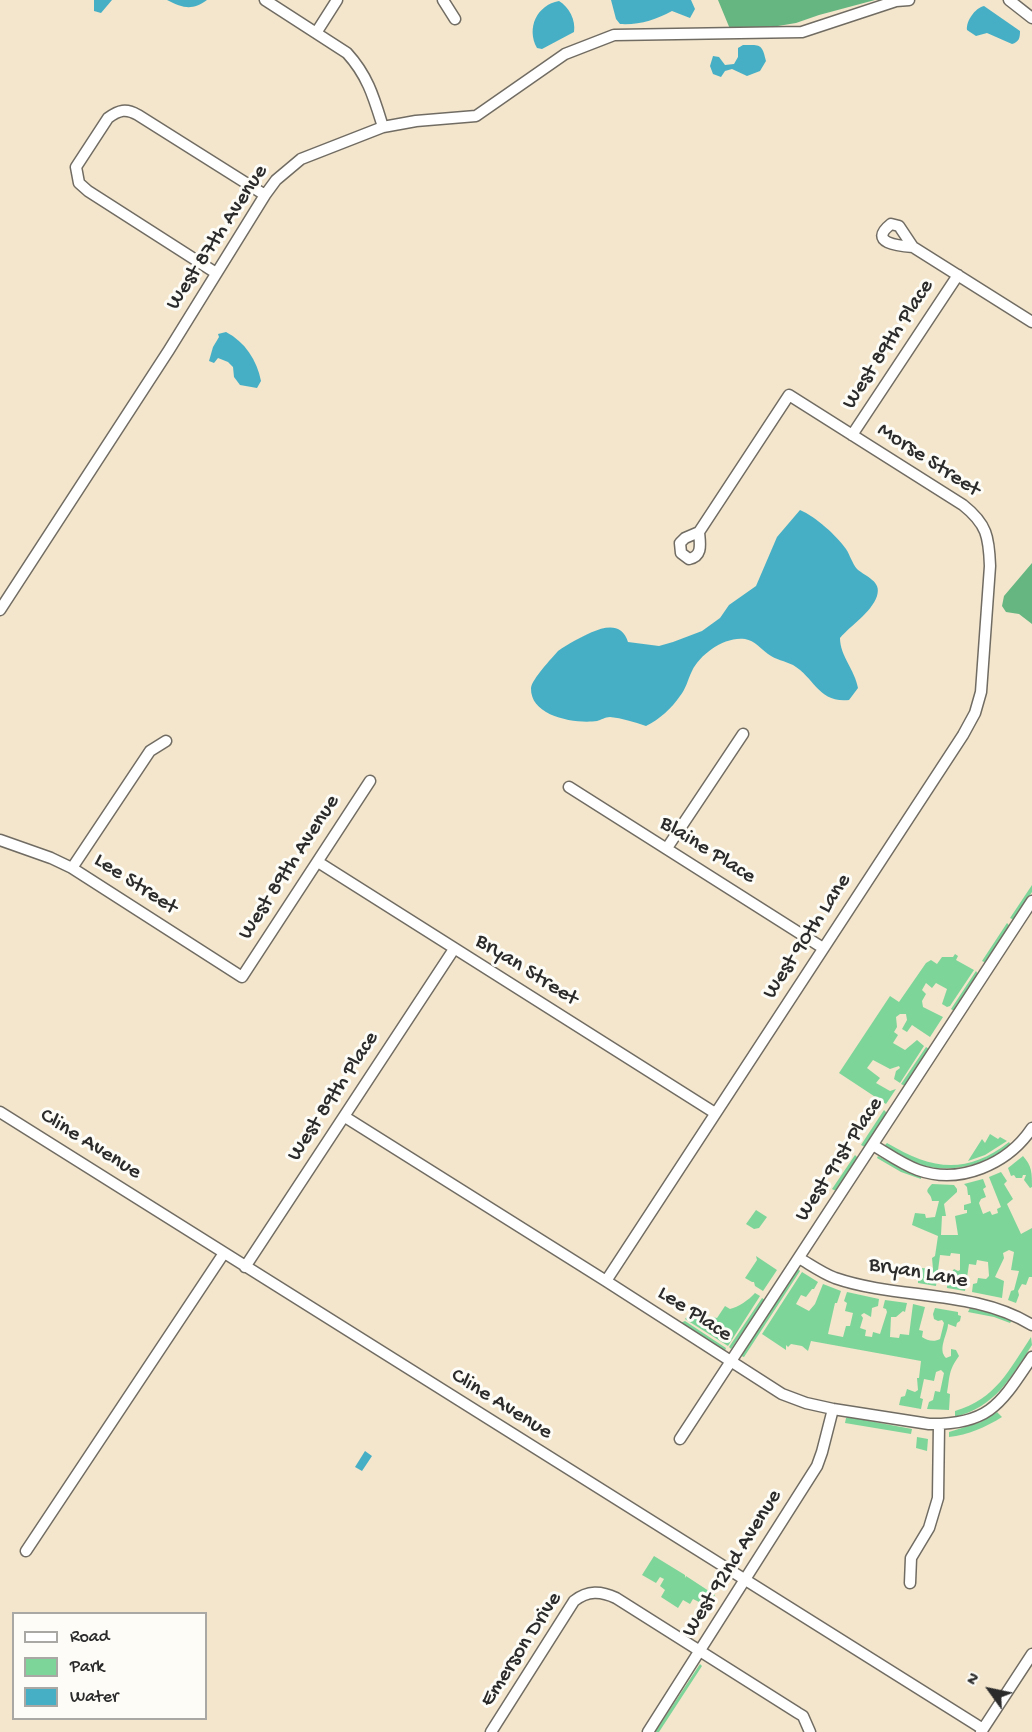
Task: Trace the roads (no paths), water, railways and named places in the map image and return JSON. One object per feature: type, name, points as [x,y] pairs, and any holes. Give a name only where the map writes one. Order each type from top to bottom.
[{"type":"street","points":[[265,0],[345,52],[358,65],[368,81],[383,127]]},
{"type":"street","points":[[316,33],[337,0]]},
{"type":"street","points":[[443,0],[455,19]]},
{"type":"street","name":"West 87th Avenue","points":[[0,610],[131,409],[265,195],[276,180],[301,159],[383,127],[416,121],[476,116],[565,54],[614,35],[802,32],[896,1],[909,0]]},
{"type":"street","points":[[1009,0],[1032,18]]},
{"type":"street","points":[[216,273],[88,191],[79,183],[76,167],[108,118],[116,112],[125,110],[138,115],[265,195]]},
{"type":"street","points":[[913,246],[1032,322]]},
{"type":"street","name":"West 89th Place","points":[[852,435],[958,275]]},
{"type":"street","name":"Morse Street","points":[[699,532],[789,395],[963,505],[979,519],[985,528],[990,547],[988,594]]},
{"type":"street","name":"West 90th Lane","points":[[606,1281],[963,735],[975,713],[981,692],[988,594]]},
{"type":"street","points":[[667,848],[743,734]]},
{"type":"street","points":[[72,868],[150,751],[166,741]]},
{"type":"street","name":"West 89th Avenue","points":[[242,977],[370,781]]},
{"type":"street","name":"Blaine Place","points":[[568,787],[823,948]]},
{"type":"street","name":"Lee Street","points":[[0,840],[72,868],[242,977]]},
{"type":"street","name":"Bryan Street","points":[[318,862],[715,1113]]},
{"type":"street","name":"West 91st Place","points":[[680,1439],[1032,902]]},
{"type":"street","name":"West 89th Place","points":[[245,1267],[454,949]]},
{"type":"street","name":"Cline Avenue","points":[[0,1112],[982,1731]]},
{"type":"street","name":"Lee Place","points":[[345,1117],[782,1395],[833,1409],[949,1425],[982,1415],[1006,1396],[1032,1357]]},
{"type":"street","points":[[873,1145],[920,1171],[959,1174],[985,1167],[1005,1157],[1024,1141],[1032,1128]]},
{"type":"street","points":[[26,1551],[224,1253]]},
{"type":"street","name":"Bryan Lane","points":[[799,1258],[820,1271],[851,1282],[984,1305],[1006,1311],[1032,1325]]},
{"type":"street","name":"West 92nd Avenue","points":[[648,1732],[817,1466],[833,1409]]},
{"type":"street","points":[[910,1583],[911,1558],[929,1528],[938,1498],[939,1424]]},
{"type":"street","name":"Emerson Drive","points":[[491,1732],[574,1601],[589,1593],[599,1593],[616,1598],[700,1652]]},
{"type":"street","points":[[700,1652],[803,1716],[810,1732]]},
{"type":"street","points":[[982,1731],[1032,1654]]},
{"type":"water","points":[[94,0],[112,0],[101,13],[94,11]]},
{"type":"water","points":[[167,0],[207,0],[197,6],[187,7]]},
{"type":"water","points":[[611,0],[691,0],[695,9],[690,18],[672,11],[647,21],[620,24],[616,19]]},
{"type":"water","points":[[559,1],[571,14],[574,32],[542,49],[537,48],[533,33],[536,18],[545,7]]},
{"type":"water","points":[[984,6],[1020,31],[1018,41],[1012,44],[987,33],[976,36],[967,30],[972,15]]},
{"type":"water","points":[[743,45],[757,45],[763,51],[766,61],[760,71],[747,76],[732,69],[725,71],[721,77],[713,74],[710,66],[713,56],[719,57],[725,65],[734,64],[738,57],[738,48]]},
{"type":"water","points":[[226,332],[244,346],[257,366],[261,381],[257,388],[240,385],[234,377],[233,367],[228,362],[218,358],[214,363],[209,361],[219,337],[218,334]]},
{"type":"water","points":[[800,510],[813,517],[831,532],[846,549],[857,569],[872,580],[877,587],[877,596],[870,608],[840,638],[842,651],[858,688],[849,700],[830,698],[793,665],[771,656],[752,641],[737,639],[722,643],[701,658],[677,701],[661,717],[646,726],[610,717],[588,722],[567,720],[546,712],[538,706],[531,688],[538,674],[558,651],[596,630],[612,627],[619,629],[628,642],[659,646],[702,631],[720,618],[729,605],[756,586],[777,537]]},
{"type":"water","points":[[365,1451],[372,1456],[362,1471],[355,1467]]}]
